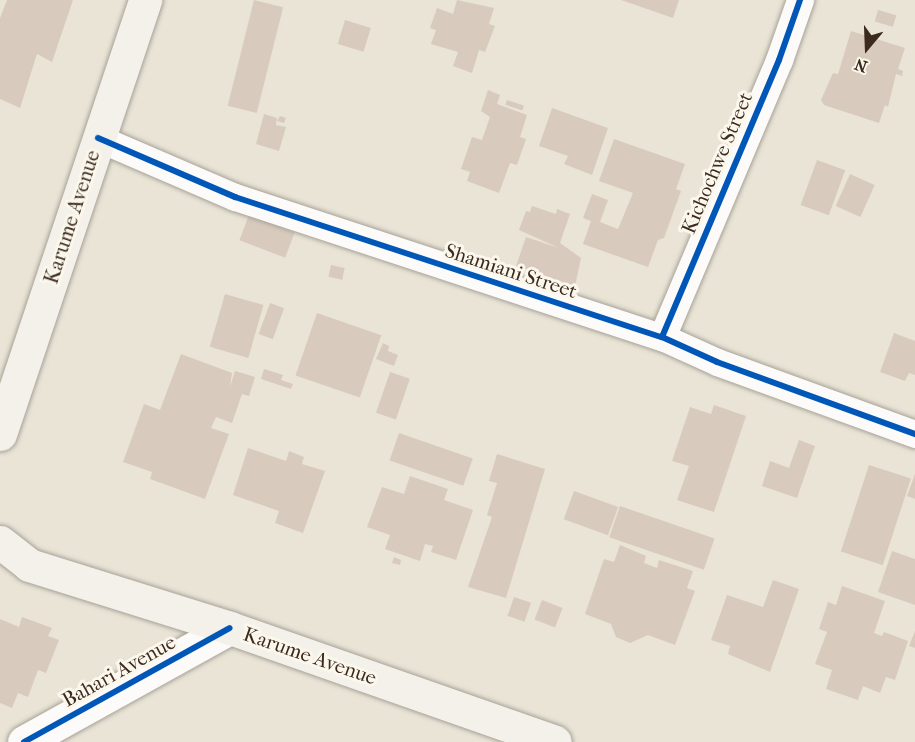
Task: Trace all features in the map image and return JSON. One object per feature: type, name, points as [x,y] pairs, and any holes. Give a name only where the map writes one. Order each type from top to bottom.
[{"type":"main road","name":"Karume Avenue","points":[[0,434],[145,0]]},
{"type":"main road","name":"Karume Avenue","points":[[0,542],[30,565],[230,628],[555,742]]},
{"type":"street","name":"Kichochwe Street","points":[[662,337],[779,60],[800,0]]},
{"type":"street","name":"Shamiani Street","points":[[98,138],[236,197],[662,337],[717,362],[915,434]]},
{"type":"street","name":"Bahari Avenue","points":[[24,742],[230,628]]},
{"type":"building","points":[[7,0],[73,0],[52,62],[37,54],[20,108],[0,99],[0,18]]},
{"type":"building","points":[[254,0],[283,7],[257,113],[228,106]]},
{"type":"building","points":[[457,0],[494,8],[489,24],[495,26],[485,52],[479,50],[472,73],[453,66],[458,52],[431,44],[436,30],[430,28],[437,8],[453,14]]},
{"type":"building","points":[[621,0],[679,0],[673,18]]},
{"type":"building","points":[[878,10],[896,15],[893,27],[875,22]]},
{"type":"building","points":[[345,20],[371,28],[364,52],[338,44]]},
{"type":"building","points":[[851,31],[905,48],[898,69],[903,71],[902,76],[896,74],[888,107],[885,105],[879,123],[824,105],[821,100],[833,73],[838,74]]},
{"type":"building","points":[[488,90],[500,95],[497,104],[527,115],[520,137],[526,139],[517,165],[510,163],[499,193],[467,181],[470,172],[461,169],[472,137],[482,140],[490,117],[481,111]]},
{"type":"building","points":[[507,100],[524,106],[522,111],[505,105]]},
{"type":"building","points":[[552,108],[608,128],[592,175],[564,164],[568,156],[539,146]]},
{"type":"building","points":[[264,114],[277,118],[276,125],[286,127],[279,151],[256,144]]},
{"type":"building","points":[[280,116],[286,118],[284,123],[277,121]]},
{"type":"building","points":[[614,139],[685,164],[676,189],[681,191],[664,238],[658,240],[648,267],[583,244],[591,221],[583,218],[592,194],[608,200],[600,222],[618,229],[633,193],[599,181]]},
{"type":"building","points":[[817,160],[845,170],[829,215],[801,205]]},
{"type":"building","points":[[850,174],[875,185],[860,217],[836,206]]},
{"type":"building","points":[[532,206],[556,214],[557,209],[570,214],[560,243],[581,258],[575,286],[516,266],[526,237],[559,248],[519,230],[526,211],[530,212]]},
{"type":"building","points":[[249,215],[295,233],[285,258],[239,240]]},
{"type":"building","points":[[331,265],[345,268],[342,280],[329,277]]},
{"type":"building","points":[[225,294],[263,305],[248,358],[210,347]]},
{"type":"building","points":[[270,303],[284,308],[273,339],[259,334]]},
{"type":"building","points":[[317,313],[381,335],[360,398],[296,375]]},
{"type":"building","points":[[894,333],[915,341],[915,375],[909,373],[905,381],[880,372]]},
{"type":"building","points":[[383,343],[389,346],[388,351],[398,355],[394,366],[376,359]]},
{"type":"building","points":[[181,354],[232,373],[230,387],[235,371],[255,377],[249,396],[242,394],[232,423],[216,417],[211,428],[229,434],[205,499],[150,479],[152,472],[123,462],[144,404],[160,410]]},
{"type":"building","points":[[264,369],[283,375],[281,380],[293,384],[291,389],[261,379]]},
{"type":"building","points":[[390,372],[410,379],[396,419],[376,413]]},
{"type":"building","points":[[714,405],[746,416],[714,512],[677,500],[689,466],[672,461],[690,407],[711,414]]},
{"type":"building","points":[[399,433],[473,458],[463,486],[390,460]]},
{"type":"building","points":[[799,440],[815,446],[797,498],[762,486],[770,461],[789,468]]},
{"type":"building","points":[[248,448],[286,461],[289,451],[304,457],[302,464],[325,471],[303,533],[275,523],[279,511],[233,495]]},
{"type":"building","points":[[497,454],[545,469],[506,598],[468,587],[492,517],[487,515],[497,483],[489,481]]},
{"type":"building","points":[[869,465],[911,479],[883,565],[841,552]]},
{"type":"building","points":[[915,474],[915,499],[907,496]]},
{"type":"building","points":[[410,476],[448,489],[444,500],[473,510],[456,560],[431,552],[433,546],[425,544],[420,561],[385,549],[390,535],[367,527],[382,487],[404,494]]},
{"type":"building","points":[[574,491],[618,507],[608,535],[564,519]]},
{"type":"building","points":[[620,506],[715,539],[704,570],[609,537]]},
{"type":"building","points":[[620,545],[646,556],[644,563],[657,568],[659,560],[693,571],[687,588],[695,591],[675,645],[648,635],[630,643],[616,637],[611,624],[585,614],[604,559],[614,562]]},
{"type":"building","points":[[892,551],[915,559],[915,605],[878,592]]},
{"type":"building","points":[[394,557],[401,560],[400,565],[392,563]]},
{"type":"building","points":[[773,580],[799,589],[770,672],[728,654],[730,646],[711,640],[727,595],[763,607]]},
{"type":"building","points":[[842,586],[885,601],[874,633],[882,636],[884,632],[908,641],[895,680],[886,677],[880,693],[863,686],[858,700],[826,689],[832,670],[815,664],[827,632],[819,629],[828,602],[836,605]]},
{"type":"building","points":[[514,597],[531,603],[525,622],[507,616]]},
{"type":"building","points":[[542,600],[563,608],[555,627],[534,620]]},
{"type":"building","points":[[22,617],[52,628],[48,636],[59,640],[46,673],[38,670],[28,697],[18,693],[12,708],[0,703],[0,619],[19,627]]},
{"type":"building","points":[[915,631],[915,648],[909,646]]},
{"type":"cycle path","points":[[662,337],[779,60],[800,0]]},
{"type":"cycle path","points":[[98,138],[235,197],[662,337],[717,362],[915,434]]},
{"type":"cycle path","points":[[24,742],[230,628]]}]
